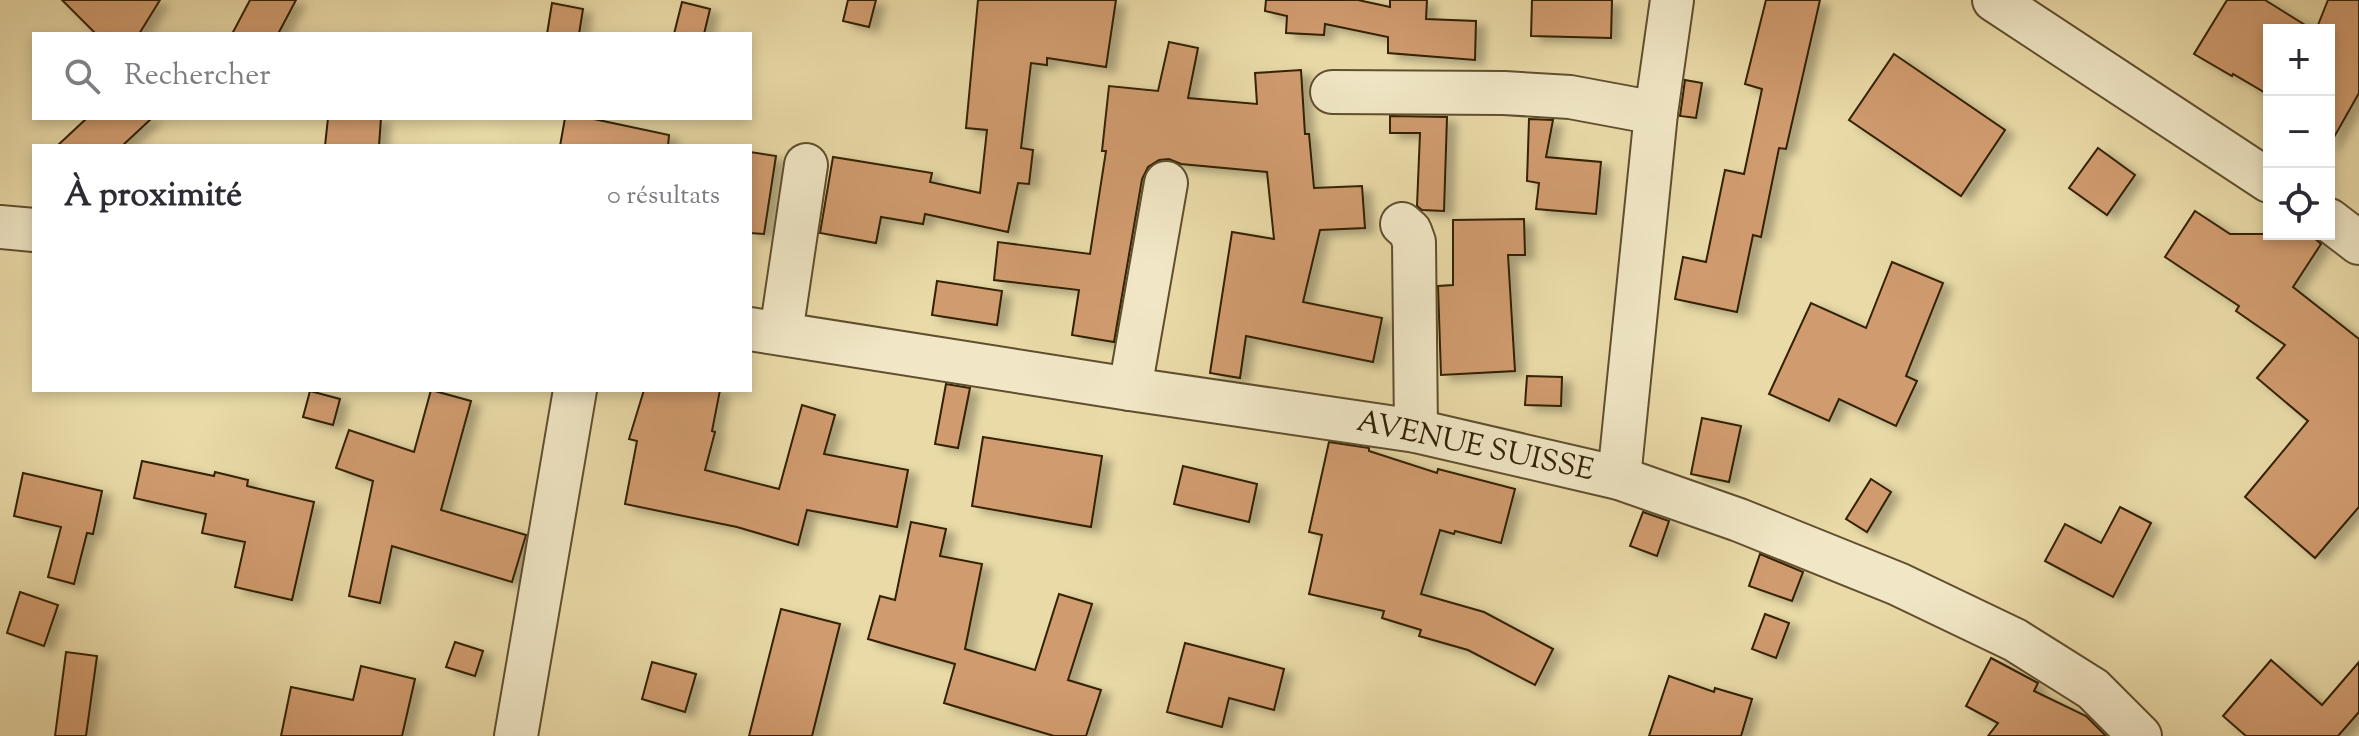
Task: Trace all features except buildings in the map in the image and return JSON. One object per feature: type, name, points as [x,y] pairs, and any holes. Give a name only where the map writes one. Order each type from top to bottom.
[{"type":"street","points":[[1619,478],[1656,113],[1672,0]]},
{"type":"street","points":[[1994,0],[2263,177]]},
{"type":"street","points":[[1332,92],[1504,93],[1570,97],[1656,113]]},
{"type":"street","points":[[766,331],[806,165]]},
{"type":"street","points":[[1130,389],[1166,183]]},
{"type":"street","points":[[1402,224],[1410,231],[1414,242],[1416,431]]},
{"type":"street","points":[[2335,225],[2359,243]]},
{"type":"street","points":[[0,227],[32,230]]},
{"type":"street","name":"AVENUE SUISSE","points":[[766,331],[1416,431],[1619,478],[1739,520],[1898,584],[2015,640],[2093,689],[2140,736]]},
{"type":"street","points":[[516,736],[575,392]]}]
